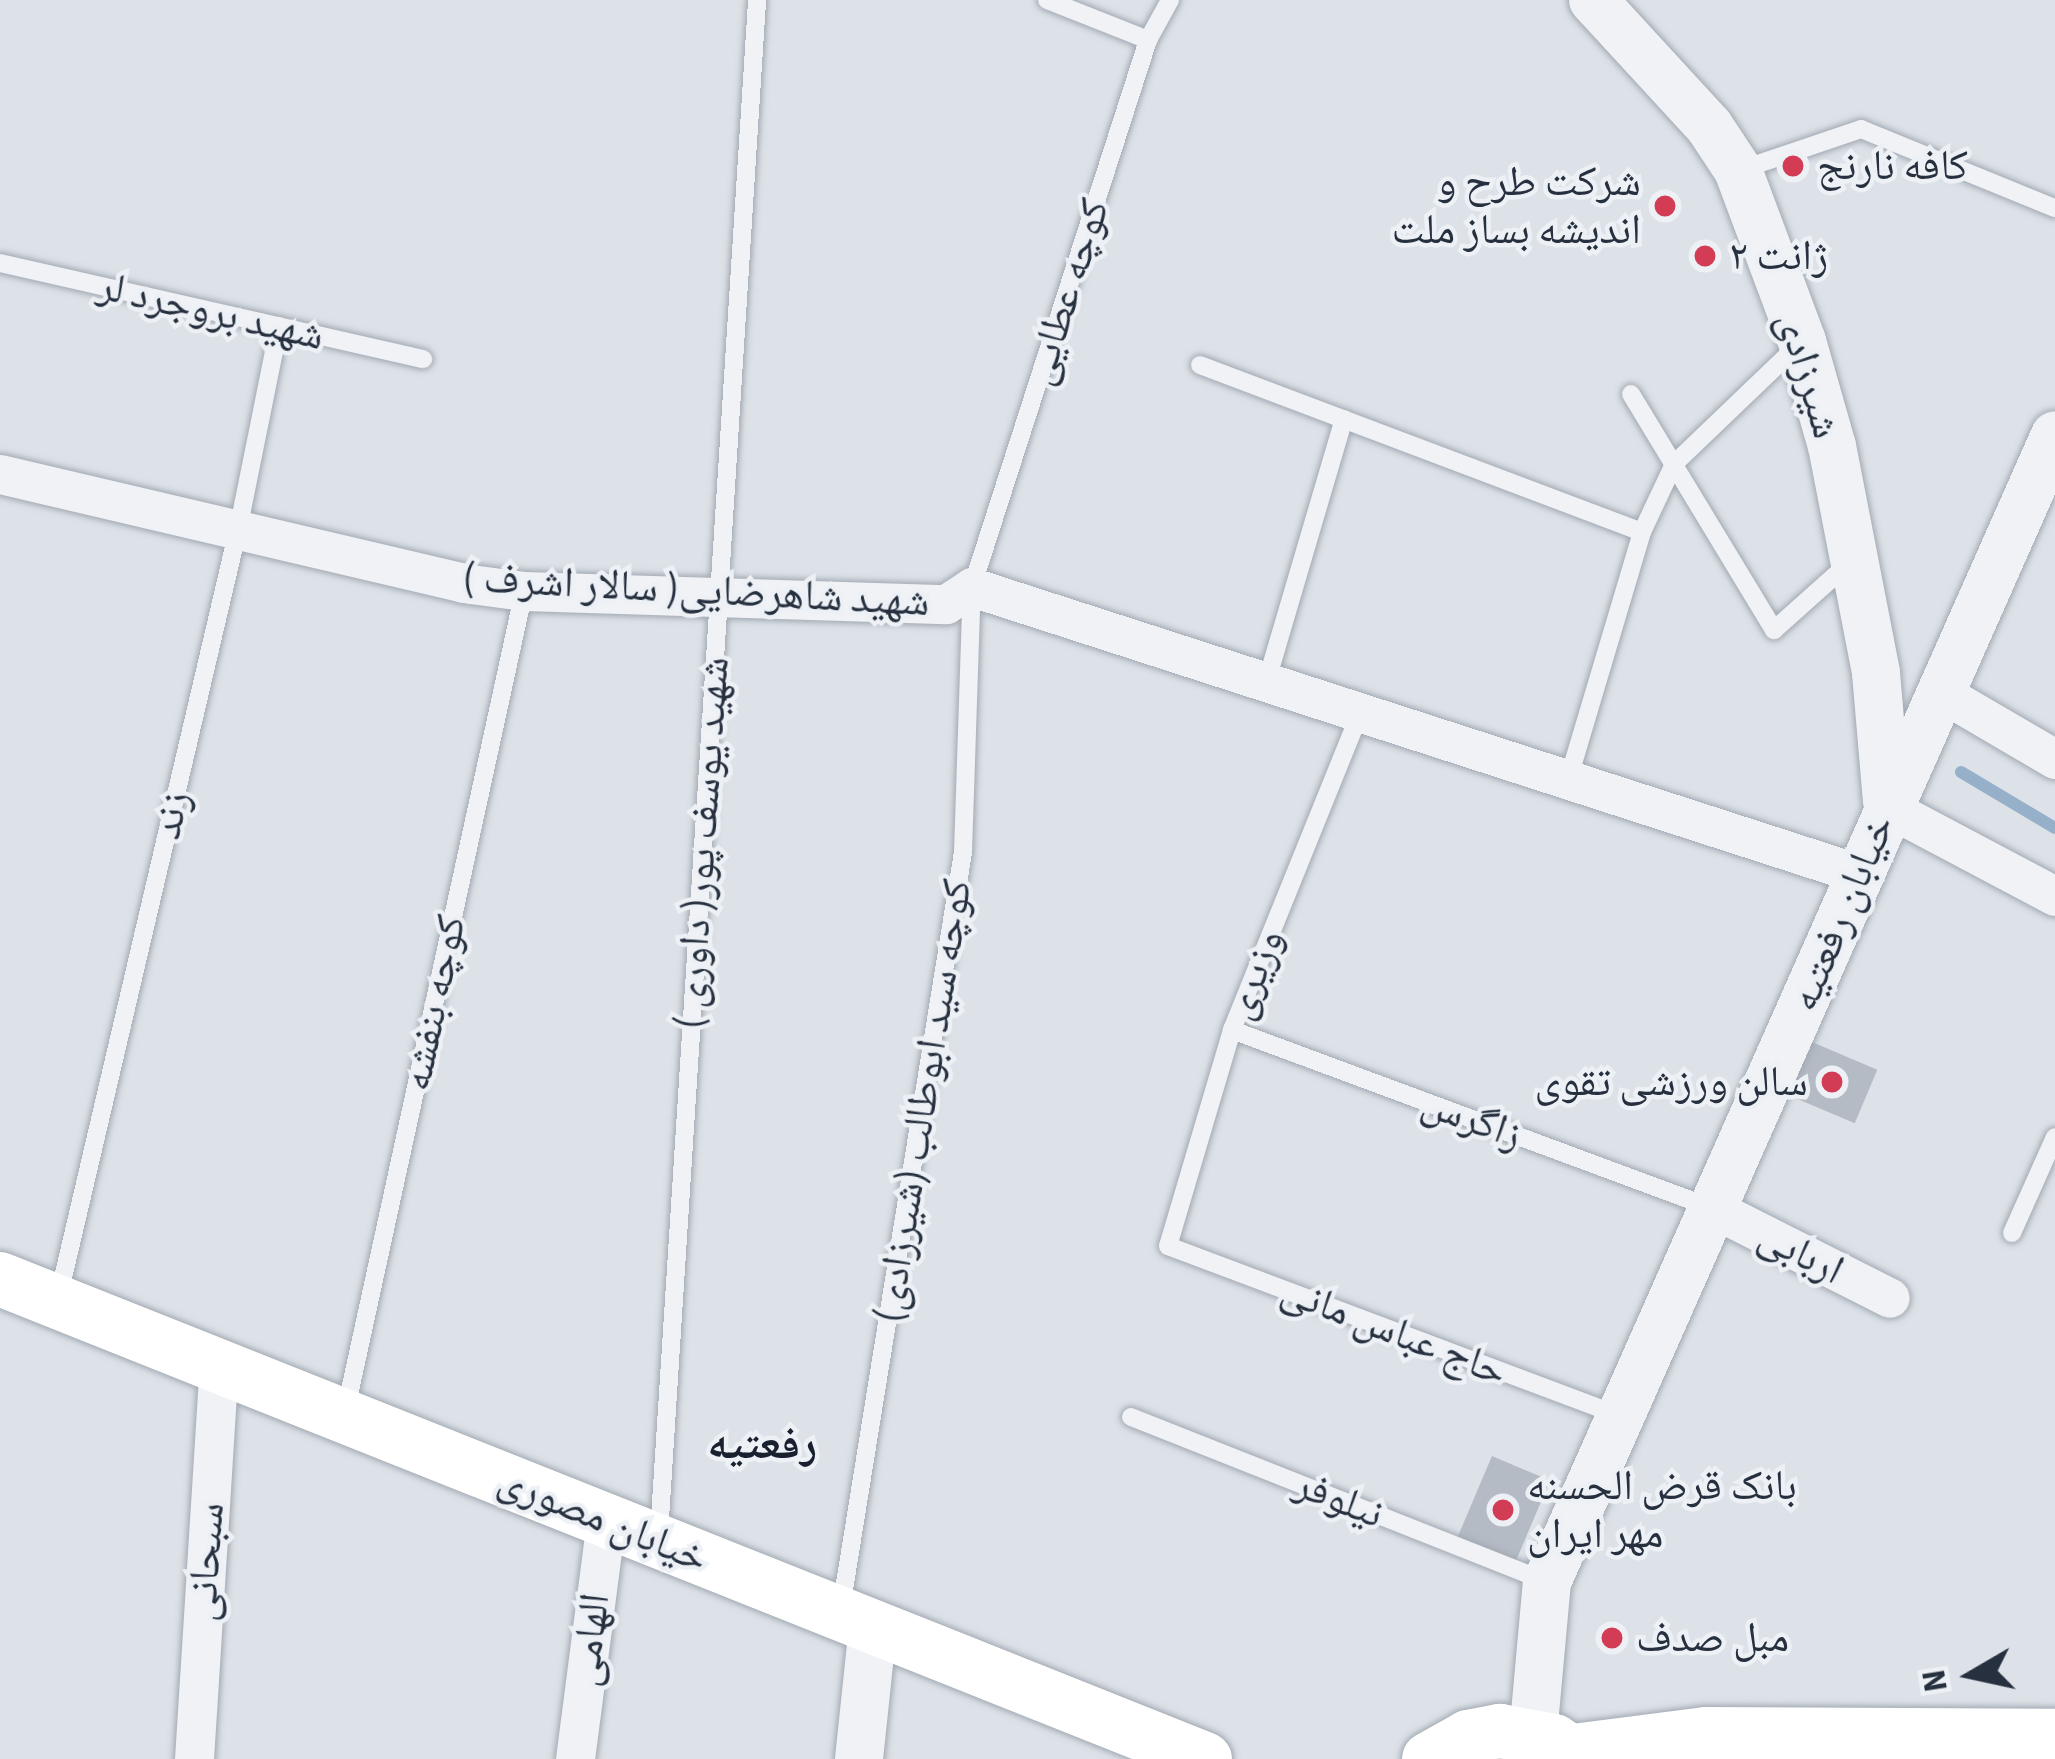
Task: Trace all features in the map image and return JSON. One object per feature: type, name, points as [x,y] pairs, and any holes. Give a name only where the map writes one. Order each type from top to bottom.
[{"type":"main road","name":"خیابان مصوری","points":[[0,1280],[1205,1759]]},
{"type":"main road","points":[[1429,1759],[1468,1737],[1500,1731],[1562,1748],[1706,1734],[2027,1744]]},
{"type":"street","name":"شیرزادی","points":[[1594,0],[1709,126],[1738,170],[1802,341],[1832,446],[1876,673],[1887,807]]},
{"type":"street","name":"خیابان رفعتیه","points":[[1562,1748],[1547,1582],[2055,435]]},
{"type":"street","name":"شهید شاهرضایی( سالار اشرف )","points":[[0,473],[463,583],[524,591],[946,604],[972,587],[1860,874]]},
{"type":"street","points":[[1942,693],[2055,759]]},
{"type":"street","points":[[1887,807],[2055,896]]},
{"type":"street","name":"اربابی","points":[[1712,1208],[1890,1298]]},
{"type":"street","name":"سبحانی","points":[[194,1759],[219,1366]]},
{"type":"street","name":"الهامی","points":[[575,1759],[606,1521]]},
{"type":"street","points":[[857,1618],[859,1759]]},
{"type":"lane","name":"شهید یوسف پور( داوری )","points":[[659,1543],[757,0]]},
{"type":"lane","points":[[1047,0],[1148,40]]},
{"type":"lane","name":"کوچه عطایی","points":[[972,587],[1148,40],[1170,0]]},
{"type":"lane","points":[[1738,170],[1861,129],[2055,208]]},
{"type":"lane","name":"شهید بروجرد لر","points":[[0,263],[423,359]]},
{"type":"lane","name":"زند","points":[[58,1302],[238,530],[279,326]]},
{"type":"lane","points":[[1569,777],[1642,532],[1674,464],[1802,341]]},
{"type":"lane","points":[[1200,365],[1642,532]]},
{"type":"lane","points":[[1631,394],[1774,630],[1852,559]]},
{"type":"lane","points":[[1267,680],[1344,419]]},
{"type":"lane","name":"کوچه سید ابوطالب (شیرزادی)","points":[[857,1618],[963,852],[972,587]]},
{"type":"lane","name":"کوچه بنفشه","points":[[344,1415],[524,591]]},
{"type":"lane","name":"وزیری","points":[[1168,1246],[1232,1030],[1361,710]]},
{"type":"lane","name":"زاگرس","points":[[1232,1030],[1712,1208]]},
{"type":"lane","points":[[2012,1233],[2055,1137]]},
{"type":"lane","name":"حاج عباس مانی","points":[[1168,1246],[1621,1415]]},
{"type":"lane","name":"نیلوفر","points":[[1131,1417],[1547,1582]]},
{"type":"building","name":"سالن ورزشی تقوی","points":[[1812,1042],[1877,1070],[1855,1123],[1789,1095]]},
{"type":"building","name":"بانک قرض الحسنه مهر ایران","points":[[1492,1456],[1550,1481],[1514,1564],[1456,1540]]},
{"type":"waterway","points":[[1961,772],[2055,828]]},
{"type":"place","name":"کافه نارنج","points":[[1793,166]]},
{"type":"place","name":"شرکت طرح و اندیشه بساز ملت","points":[[1665,206]]},
{"type":"place","name":"ژانت ۲","points":[[1705,256]]},
{"type":"place","name":"سالن ورزشی تقوی","points":[[1832,1082]]},
{"type":"place","name":"بانک قرض الحسنه مهر ایران","points":[[1503,1510]]},
{"type":"place","name":"مبل صدف","points":[[1612,1638]]},
{"type":"district","name":"رفعتیه","points":[[762,1445]]}]
